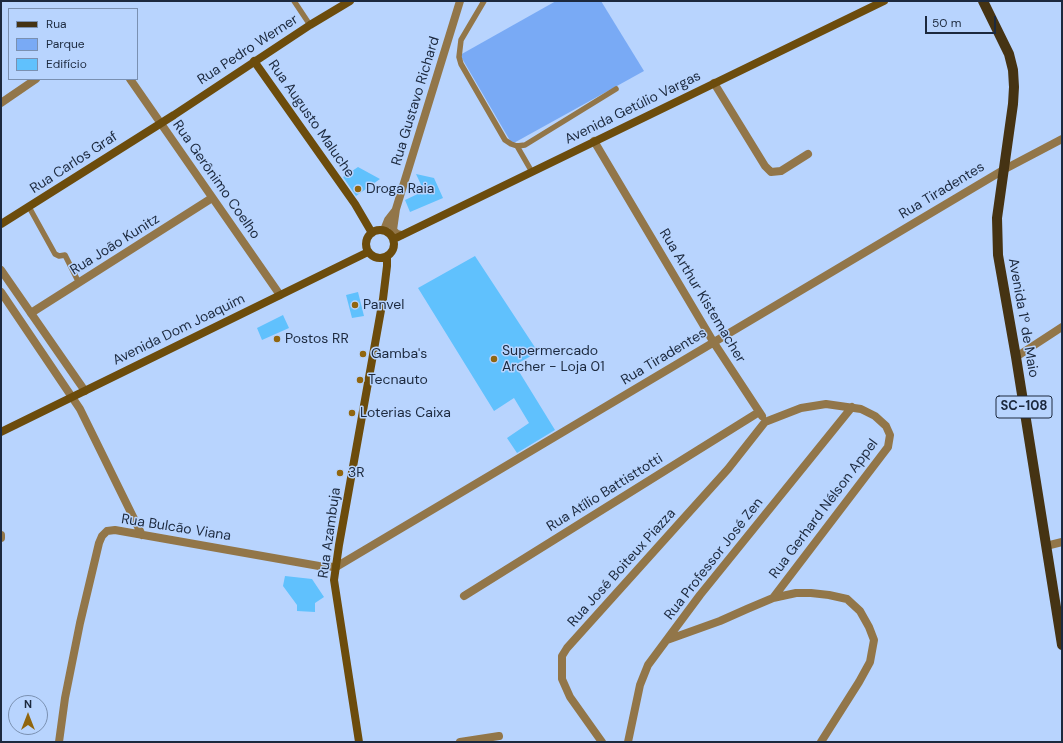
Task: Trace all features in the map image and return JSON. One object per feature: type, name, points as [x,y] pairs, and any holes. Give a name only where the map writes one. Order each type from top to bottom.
[{"type":"main road","name":"Rua Pedro Werner","points":[[161,123],[254,61],[350,1]]},
{"type":"main road","name":"Avenida Getúlio Vargas","points":[[397,237],[884,1]]},
{"type":"main road","name":"Avenida 1º de Maio","points":[[983,1],[1009,54],[1013,70],[1013,104],[997,218],[998,256],[1016,357],[1062,645]]},
{"type":"main road","name":"Rua Augusto Maluche","points":[[254,61],[355,204],[372,233]]},
{"type":"main road","name":"Rua Carlos Graf","points":[[1,224],[161,123]]},
{"type":"main road","points":[[379,230],[384,230],[397,237],[394,243],[393,251],[387,257],[377,258],[368,252],[366,242],[372,233],[379,230]]},
{"type":"main road","name":"Avenida Dom Joaquim","points":[[1,432],[368,252]]},
{"type":"main road","name":"Rua Azambuja","points":[[359,742],[334,580],[383,299],[387,257]]},
{"type":"street","name":"Rua Gustavo Richard","points":[[397,237],[397,234],[393,230],[396,209],[460,1]]},
{"type":"street","points":[[1,103],[35,80]]},
{"type":"street","name":"Rua Gerônimo Coelho","points":[[131,80],[280,295]]},
{"type":"street","points":[[714,83],[765,166],[771,172],[781,171],[808,154]]},
{"type":"street","name":"Rua Tiradentes","points":[[336,567],[1005,169],[1062,139]]},
{"type":"street","name":"Rua Arthur Kistemacher","points":[[594,141],[714,343],[765,422]]},
{"type":"street","name":"Rua João Kunitz","points":[[20,320],[212,198]]},
{"type":"street","name":"Rua Gustavo Richard","points":[[384,230],[388,220],[396,209]]},
{"type":"street","points":[[1,270],[85,391]]},
{"type":"street","points":[[1,292],[80,409],[142,535]]},
{"type":"street","points":[[1016,357],[1062,327]]},
{"type":"street","name":"Rua Gerhard Nélson Appel","points":[[667,640],[720,621],[773,598],[888,447],[890,436],[886,426],[875,416],[861,409],[826,404],[801,408],[765,422]]},
{"type":"street","name":"Rua Professor José Zen","points":[[628,742],[640,686],[648,665],[705,589],[852,407]]},
{"type":"street","name":"Rua Atílio Battisttotti","points":[[464,596],[759,412]]},
{"type":"street","name":"Rua José Boiteux Piazza","points":[[602,742],[570,697],[562,679],[562,656],[567,648],[728,469],[765,422]]},
{"type":"street","name":"Rua Bulcão Viana","points":[[59,742],[65,698],[80,623],[102,536],[107,531],[115,530],[319,566],[336,567]]},
{"type":"street","points":[[1046,546],[1062,542]]},
{"type":"street","points":[[773,598],[796,593],[811,593],[847,599],[860,611],[874,640],[870,662],[821,742]]},
{"type":"street","points":[[460,742],[499,736]]},
{"type":"lane","points":[[294,1],[310,25]]},
{"type":"lane","points":[[484,1],[461,40],[459,57],[461,64],[505,140],[517,146],[525,145],[616,89]]},
{"type":"lane","points":[[517,146],[532,172]]},
{"type":"lane","points":[[29,207],[55,254],[59,256],[65,255],[79,283]]},
{"type":"green space","points":[[556,1],[601,1],[644,71],[512,144],[460,55]]},
{"type":"building","name":"Droga Raia","points":[[358,167],[380,179],[356,196],[343,177]]},
{"type":"building","points":[[416,174],[434,178],[443,198],[410,212],[405,200],[424,191]]},
{"type":"building","name":"Supermercado Archer - Loja 01","points":[[475,256],[538,352],[515,365],[555,430],[517,453],[507,438],[529,423],[514,398],[494,411],[418,288]]},
{"type":"building","name":"Panvel","points":[[358,292],[364,316],[352,318],[346,295]]},
{"type":"building","points":[[283,315],[289,328],[262,340],[257,328]]},
{"type":"building","points":[[285,576],[312,579],[324,597],[315,603],[315,612],[297,611],[297,605],[283,586]]},
{"type":"place","name":"Droga Raia","points":[[358,189]]},
{"type":"place","name":"Panvel","points":[[355,305]]},
{"type":"place","name":"Postos RR","points":[[277,339]]},
{"type":"place","name":"Gamba's","points":[[363,354]]},
{"type":"place","name":"Supermercado Archer - Loja 01","points":[[494,359]]},
{"type":"place","name":"Tecnauto","points":[[360,380]]},
{"type":"place","name":"Loterias Caixa","points":[[352,413]]},
{"type":"place","name":"3R","points":[[340,473]]}]
